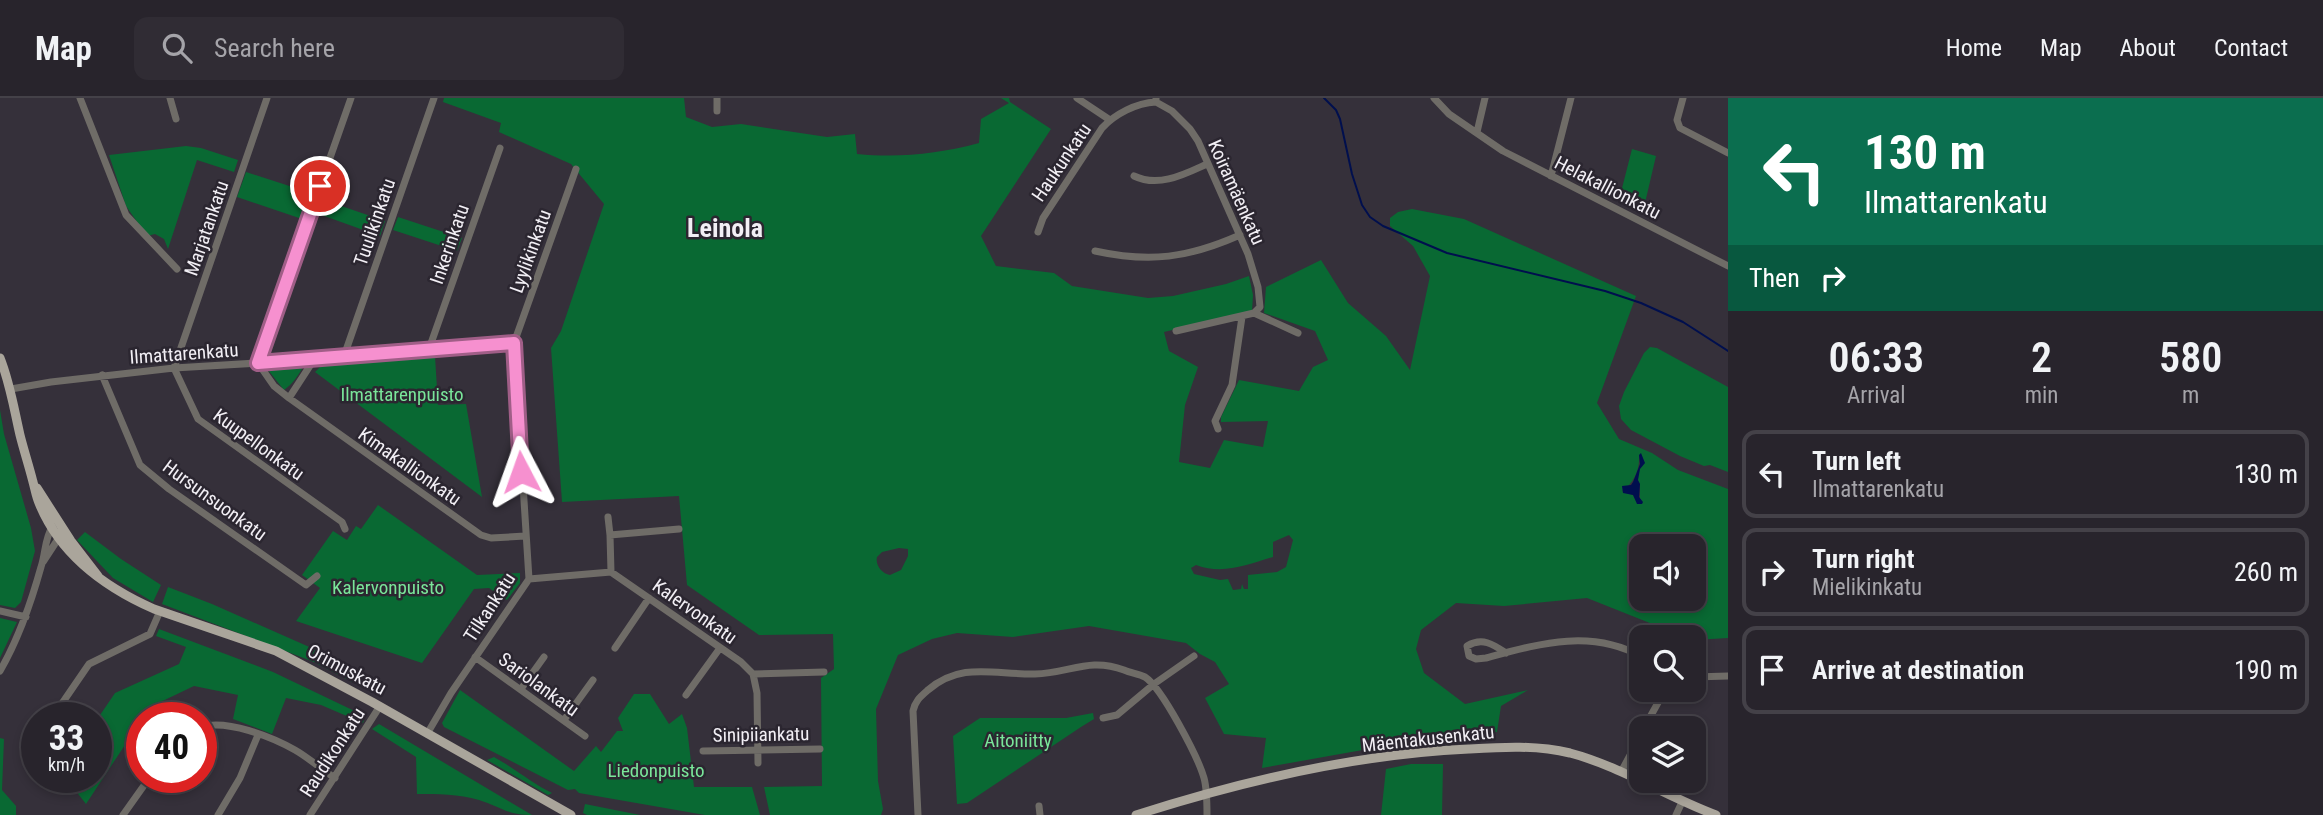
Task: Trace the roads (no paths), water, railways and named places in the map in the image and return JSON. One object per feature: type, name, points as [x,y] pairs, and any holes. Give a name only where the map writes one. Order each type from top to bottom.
[{"type":"main road","name":"Orimuskatu","points":[[0,358],[11,389],[34,484],[54,524],[98,576],[136,601],[275,651],[380,706],[571,815]]},
{"type":"main road","name":"Mäentakusenkatu","points":[[1136,815],[1301,772],[1416,753],[1530,747],[1578,756],[1621,772],[1682,802],[1716,815]]},
{"type":"street","points":[[80,98],[126,215],[177,269]]},
{"type":"street","points":[[170,98],[176,119]]},
{"type":"street","name":"Marjatankatu","points":[[174,368],[267,98]]},
{"type":"street","points":[[258,363],[351,98]]},
{"type":"street","name":"Tuulikinkatu","points":[[344,356],[434,98]]},
{"type":"street","points":[[717,98],[717,111]]},
{"type":"street","points":[[1077,98],[1110,120]]},
{"type":"street","name":"Helakallionkatu","points":[[1434,98],[1449,114],[1503,151],[1728,266]]},
{"type":"street","points":[[1477,132],[1485,98]]},
{"type":"street","points":[[1550,176],[1572,98]]},
{"type":"street","points":[[1683,98],[1677,120],[1680,128],[1728,153]]},
{"type":"street","name":"Haukunkatu","points":[[1038,232],[1043,218],[1098,132],[1110,120],[1129,108],[1156,100]]},
{"type":"street","name":"Koiramäenkatu","points":[[1156,100],[1190,129],[1208,164],[1240,235],[1258,287],[1260,307],[1254,313]]},
{"type":"street","name":"Inkerinkatu","points":[[429,349],[500,148]]},
{"type":"street","points":[[1134,176],[1144,180],[1162,180],[1208,164]]},
{"type":"street","name":"Lyylikinkatu","points":[[514,343],[576,169]]},
{"type":"street","points":[[1095,251],[1136,258],[1162,258],[1200,251],[1240,235]]},
{"type":"street","points":[[1176,331],[1254,313],[1298,333]]},
{"type":"street","points":[[1218,429],[1215,421],[1232,385],[1242,317]]},
{"type":"street","name":"Ilmattarenkatu","points":[[11,389],[102,375],[174,368],[514,343]]},
{"type":"street","name":"Tilkankatu","points":[[427,734],[443,705],[529,579],[514,343]]},
{"type":"street","points":[[289,398],[315,358]]},
{"type":"street","name":"Kimakallionkatu","points":[[258,363],[274,386],[289,398],[481,535],[491,538],[525,536]]},
{"type":"street","name":"Kuupellonkatu","points":[[174,368],[198,419],[342,522],[345,529]]},
{"type":"street","name":"Hursunsuonkatu","points":[[102,375],[140,466],[306,585],[317,576]]},
{"type":"street","points":[[529,579],[611,572],[608,517]]},
{"type":"street","points":[[0,671],[11,653],[26,617],[43,562],[44,546],[54,524]]},
{"type":"street","points":[[610,535],[679,529]]},
{"type":"street","points":[[43,562],[62,535]]},
{"type":"street","name":"Kalervonkatu","points":[[611,572],[741,662],[752,674]]},
{"type":"street","points":[[615,648],[649,598]]},
{"type":"street","points":[[0,611],[26,617]]},
{"type":"street","points":[[63,702],[89,664],[150,634],[160,611]]},
{"type":"street","points":[[1506,653],[1485,642],[1473,642],[1467,646],[1469,656],[1476,659],[1506,653],[1542,644],[1583,639],[1608,643],[1629,652]]},
{"type":"street","points":[[686,695],[720,648]]},
{"type":"street","points":[[1103,718],[1117,715],[1154,684],[1194,656]]},
{"type":"street","name":"Sariolankatu","points":[[475,657],[585,736]]},
{"type":"street","points":[[521,689],[544,657]]},
{"type":"street","points":[[918,815],[914,707],[916,701],[943,679],[971,671],[1037,674],[1097,663],[1144,677],[1154,684],[1191,746],[1205,782],[1207,815]]},
{"type":"street","points":[[758,763],[757,693],[752,674],[824,673]]},
{"type":"street","points":[[1706,677],[1728,676]]},
{"type":"street","points":[[564,720],[593,680]]},
{"type":"street","name":"Raudikonkatu","points":[[313,814],[380,706]]},
{"type":"street","points":[[217,725],[237,726],[293,749],[335,778]]},
{"type":"street","points":[[218,815],[240,778],[258,735]]},
{"type":"street","name":"Sinipiiankatu","points":[[703,751],[820,749]]},
{"type":"street","points":[[1621,772],[1629,757]]},
{"type":"street","points":[[123,815],[139,793]]},
{"type":"street","points":[[1676,815],[1682,802]]},
{"type":"street","points":[[1039,806],[1040,815]]},
{"type":"waterway","points":[[1324,98],[1336,110],[1340,119],[1362,205],[1370,217],[1383,226],[1447,253],[1605,291],[1641,303],[1683,322],[1728,351]]},
{"type":"district","name":"Leinola","points":[[725,228]]},
{"type":"park label","name":"Ilmattarenpuisto","points":[[402,394]]},
{"type":"park label","name":"Kalervonpuisto","points":[[388,587]]},
{"type":"park label","name":"Aitoniitty","points":[[1018,740]]},
{"type":"park label","name":"Liedonpuisto","points":[[656,770]]}]
